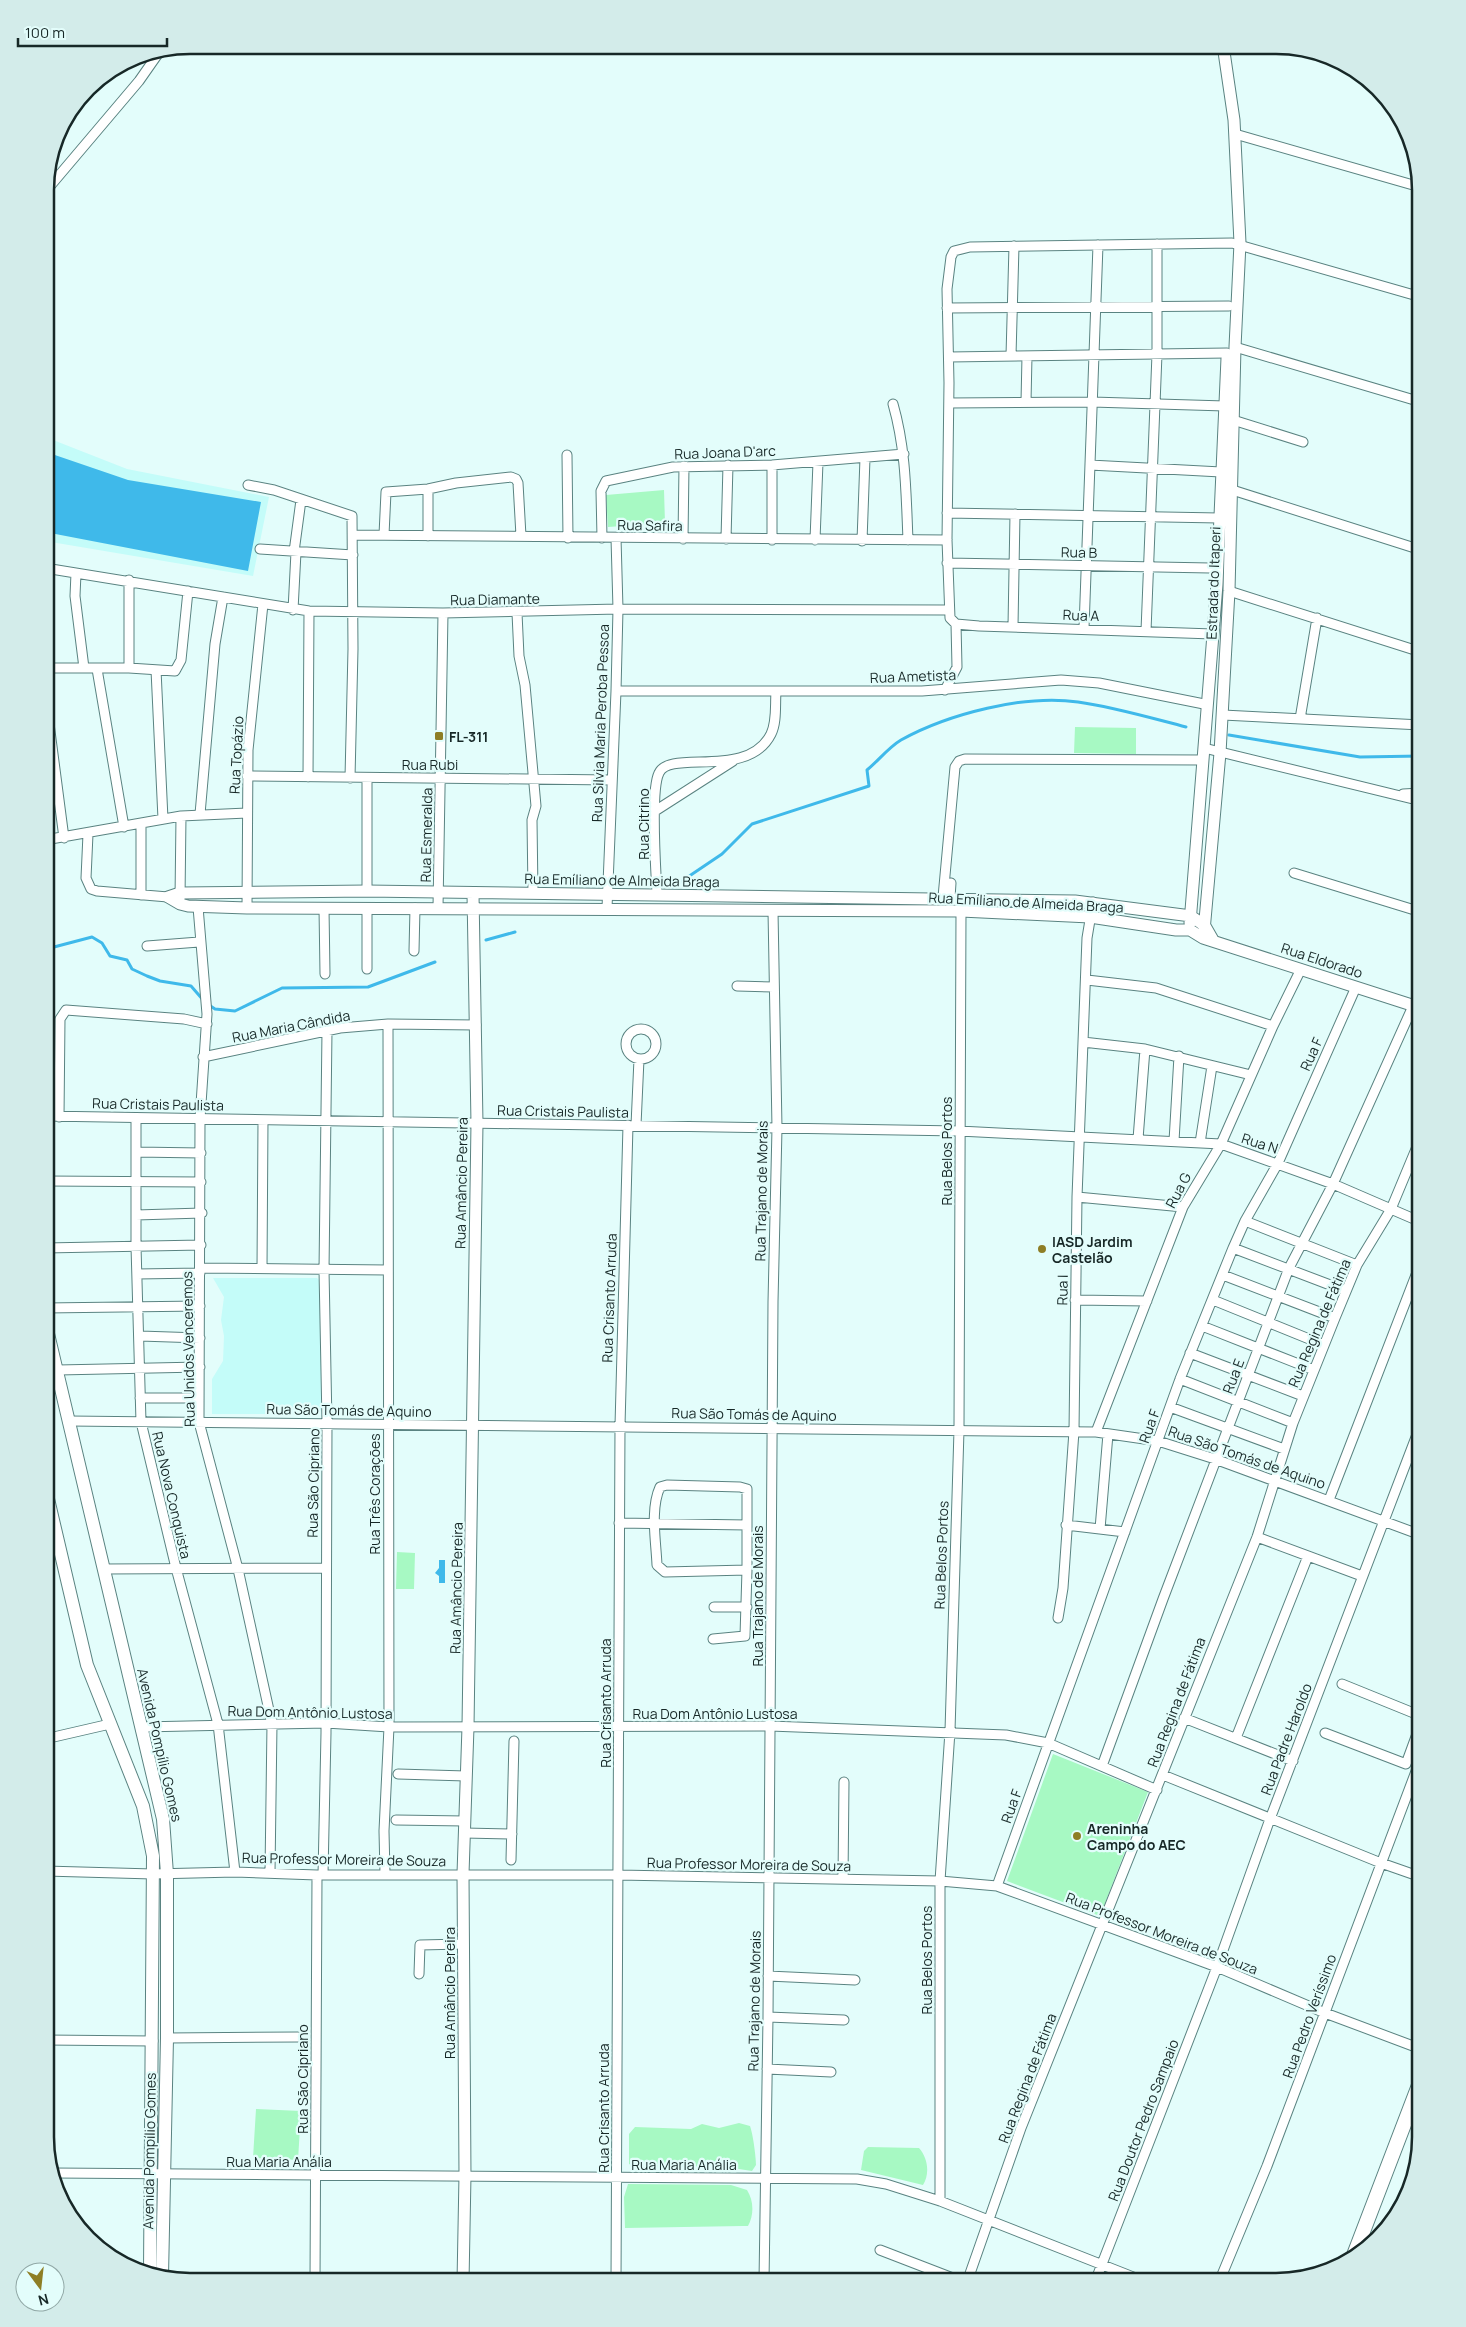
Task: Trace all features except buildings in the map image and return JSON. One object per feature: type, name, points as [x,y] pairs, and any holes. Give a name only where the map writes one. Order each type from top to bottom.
[{"type":"main road","name":"Avenida Pompílio Gomes","points":[[54,1355],[163,1819],[167,1874],[167,2038],[150,2267]]},
{"type":"main road","name":"Avenida Pompílio Gomes","points":[[54,1523],[88,1665],[143,1806],[152,1845],[153,2041],[162,2271]]},
{"type":"main road","points":[[1357,2246],[1412,2104]]},
{"type":"street","name":"Estrada do Itaperi","points":[[1190,930],[1213,634],[1219,518],[1226,488],[1233,420],[1229,306],[1238,228],[1235,134],[1224,54]]},
{"type":"street","points":[[54,181],[139,81],[155,58]]},
{"type":"street","points":[[1235,134],[1412,185]]},
{"type":"street","name":"Estrada do Itaperi","points":[[1207,935],[1230,591],[1226,488],[1221,472],[1231,350],[1236,243]]},
{"type":"street","points":[[944,690],[957,667],[951,617],[947,540],[949,357],[947,308],[948,276],[954,251],[970,246],[1236,243],[1412,294]]},
{"type":"street","points":[[1146,631],[1157,354],[1156,244]]},
{"type":"street","points":[[1084,628],[1098,245]]},
{"type":"street","points":[[1012,356],[1014,246]]},
{"type":"street","points":[[947,308],[1229,306]]},
{"type":"street","points":[[949,357],[1157,354],[1231,350],[1412,400]]},
{"type":"street","points":[[1026,402],[1027,356]]},
{"type":"street","points":[[948,402],[1092,402],[1225,406]]},
{"type":"street","points":[[893,404],[900,428],[904,454],[908,540]]},
{"type":"street","points":[[1233,420],[1303,442]]},
{"type":"street","name":"Rua Joana D'arc","points":[[602,538],[601,491],[606,481],[684,466],[772,465],[904,454]]},
{"type":"street","points":[[567,455],[568,538]]},
{"type":"street","points":[[862,541],[865,458]]},
{"type":"street","points":[[816,540],[818,462]]},
{"type":"street","points":[[726,539],[728,465]]},
{"type":"street","points":[[772,465],[772,540]]},
{"type":"street","points":[[1090,465],[1221,472]]},
{"type":"street","points":[[683,539],[684,466]]},
{"type":"street","points":[[384,536],[386,492],[428,489],[447,484],[511,477],[516,479],[518,483],[521,536]]},
{"type":"street","points":[[248,486],[274,490],[352,516],[353,612],[350,778]]},
{"type":"street","points":[[1226,488],[1412,547]]},
{"type":"street","points":[[428,489],[428,536]]},
{"type":"street","points":[[293,610],[295,552],[302,500]]},
{"type":"street","points":[[947,513],[1219,518]]},
{"type":"street","points":[[1013,626],[1015,514]]},
{"type":"street","name":"Rua Safira","points":[[353,535],[862,541],[947,540]]},
{"type":"street","name":"Rua Silvia Maria Peroba Pessoa","points":[[607,908],[618,609],[616,538]]},
{"type":"street","points":[[260,548],[353,555]]},
{"type":"street","name":"Rua B","points":[[948,563],[1210,568]]},
{"type":"street","name":"Rua Diamante","points":[[54,569],[129,580],[293,610],[309,611],[517,613],[618,609],[951,617]]},
{"type":"street","points":[[76,573],[75,596],[84,668]]},
{"type":"street","points":[[128,668],[129,580]]},
{"type":"street","points":[[54,668],[128,668],[175,671],[180,664],[188,590]]},
{"type":"street","points":[[1230,591],[1412,649]]},
{"type":"street","points":[[200,814],[215,644],[223,597]]},
{"type":"street","name":"Rua Topázio","points":[[247,908],[247,776],[263,604]]},
{"type":"street","points":[[308,777],[309,611]]},
{"type":"street","name":"Rua Esmeralda","points":[[438,908],[443,613]]},
{"type":"street","points":[[517,613],[519,656],[525,685],[536,806],[532,820],[533,893]]},
{"type":"street","name":"Rua A","points":[[951,617],[1013,626],[1213,634]]},
{"type":"street","points":[[1300,719],[1317,618]]},
{"type":"street","points":[[96,669],[124,827]]},
{"type":"street","points":[[156,670],[164,819]]},
{"type":"street","name":"Rua Ametista","points":[[616,691],[944,690],[1061,680],[1100,683],[1204,704],[1208,702]]},
{"type":"street","name":"Rua Citrino","points":[[657,894],[655,811],[657,778],[662,768],[666,765],[733,761],[762,745],[771,734],[776,692]]},
{"type":"street","points":[[1223,716],[1412,725]]},
{"type":"street","points":[[946,898],[955,767],[959,761],[965,758],[1220,753],[1412,799]]},
{"type":"street","points":[[655,811],[733,761]]},
{"type":"street","points":[[54,762],[64,838]]},
{"type":"street","name":"Rua Rubi","points":[[247,776],[612,780]]},
{"type":"street","points":[[366,778],[367,891]]},
{"type":"street","points":[[1395,795],[1412,794]]},
{"type":"street","points":[[54,839],[181,816],[247,814]]},
{"type":"street","points":[[180,898],[181,816]]},
{"type":"street","points":[[141,824],[141,895]]},
{"type":"street","name":"Rua Emíliano de Almeida Braga","points":[[88,834],[87,884],[97,891],[141,895],[180,898],[367,891],[473,894],[657,894],[946,898],[1093,902],[1191,916],[1207,935]]},
{"type":"street","points":[[1294,873],[1412,909]]},
{"type":"street","points":[[946,898],[952,883]]},
{"type":"street","name":"Rua Amâncio Pereira","points":[[463,2273],[465,2175],[463,1874],[468,1727],[477,1123],[473,894]]},
{"type":"street","name":"Rua Emíliano de Almeida Braga","points":[[180,898],[198,906],[247,908],[607,908],[773,911],[962,911],[1090,917],[1176,930],[1190,930],[1207,935]]},
{"type":"street","name":"Rua I","points":[[1058,1618],[1063,1588],[1074,1431],[1077,1197],[1083,1042],[1090,917],[1093,902]]},
{"type":"street","name":"Rua Unidos Venceremos","points":[[198,906],[199,942],[207,1019],[200,1119],[202,1245],[200,1271],[199,1422],[238,1569],[272,1724],[270,1873]]},
{"type":"street","points":[[324,908],[324,974]]},
{"type":"street","points":[[367,908],[368,969]]},
{"type":"street","points":[[414,951],[415,908]]},
{"type":"street","name":"Rua Trajano de Morais","points":[[764,2273],[768,2017],[773,1302],[778,1128],[773,911]]},
{"type":"street","name":"Rua Belos Portos","points":[[940,2201],[940,1881],[950,1731],[959,1430],[959,1131],[962,911]]},
{"type":"street","name":"Rua Eldorado","points":[[1207,935],[1301,969],[1412,1005]]},
{"type":"street","points":[[147,946],[199,942]]},
{"type":"street","name":"Rua G","points":[[1096,1432],[1183,1207],[1221,1144],[1272,1026],[1301,969]]},
{"type":"street","points":[[1087,980],[1156,988],[1272,1026]]},
{"type":"street","points":[[737,986],[774,987]]},
{"type":"street","name":"Rua F","points":[[997,1886],[1190,1353],[1245,1221],[1278,1163],[1356,987]]},
{"type":"street","points":[[59,1116],[60,1019],[66,1010],[207,1019]]},
{"type":"street","name":"Rua E","points":[[1102,1766],[1215,1459],[1289,1268],[1333,1184],[1412,1018]]},
{"type":"street","name":"Rua Maria Cândida","points":[[203,1057],[327,1031],[388,1024],[476,1025]]},
{"type":"street","name":"Rua Três Corações","points":[[385,1874],[384,1831],[388,1727],[386,1270],[389,1122],[388,1024]]},
{"type":"street","name":"Rua São Cipriano","points":[[315,2273],[320,1875],[326,1723],[325,1568],[327,1423],[324,1270],[327,1031]]},
{"type":"street","points":[[1083,1042],[1146,1049],[1251,1075]]},
{"type":"street","points":[[1138,1139],[1146,1049]]},
{"type":"street","points":[[1174,1141],[1179,1056]]},
{"type":"street","name":"Rua Crisanto Arruda","points":[[616,2273],[620,1426],[632,1125],[639,1058]]},
{"type":"street","points":[[1200,1142],[1212,1066]]},
{"type":"street","name":"Rua Cristais Paulista","points":[[54,1116],[959,1131],[1080,1136]]},
{"type":"street","name":"Rua Nova Conquista","points":[[136,1118],[138,1152],[136,1246],[141,1422],[176,1568],[218,1724],[235,1872]]},
{"type":"street","points":[[262,1268],[263,1120]]},
{"type":"street","name":"Rua N","points":[[1080,1136],[1221,1144],[1333,1184],[1412,1218]]},
{"type":"street","points":[[138,1152],[201,1153]]},
{"type":"street","name":"Rua Regina de Fátima","points":[[969,2273],[990,2221],[1021,2128],[1257,1537],[1293,1423],[1334,1318],[1357,1265],[1391,1209],[1412,1159]]},
{"type":"street","points":[[54,1180],[201,1182]]},
{"type":"street","points":[[1077,1197],[1183,1207]]},
{"type":"street","points":[[136,1215],[202,1213]]},
{"type":"street","points":[[1245,1221],[1357,1265]]},
{"type":"street","points":[[54,1248],[202,1245]]},
{"type":"street","points":[[1233,1248],[1346,1291]]},
{"type":"street","points":[[137,1274],[262,1268],[386,1270]]},
{"type":"street","points":[[1223,1275],[1334,1318]]},
{"type":"street","points":[[1329,1500],[1412,1285]]},
{"type":"street","points":[[1075,1300],[1147,1301]]},
{"type":"street","points":[[1213,1300],[1324,1345]]},
{"type":"street","points":[[54,1308],[200,1306]]},
{"type":"street","points":[[1202,1326],[1314,1370]]},
{"type":"street","points":[[140,1336],[200,1338]]},
{"type":"street","points":[[1190,1353],[1303,1396]]},
{"type":"street","points":[[58,1370],[200,1367]]},
{"type":"street","points":[[1180,1379],[1293,1423]]},
{"type":"street","points":[[140,1398],[199,1398]]},
{"type":"street","points":[[1170,1406],[1284,1449]]},
{"type":"street","name":"Rua São Tomás de Aquino","points":[[69,1421],[1096,1432],[1158,1441],[1215,1459],[1412,1532]]},
{"type":"street","points":[[1100,1529],[1108,1434]]},
{"type":"street","name":"Rua Padre Haroldo","points":[[1217,1967],[1270,1819],[1412,1448]]},
{"type":"street","points":[[713,1639],[745,1636],[747,1607],[747,1570],[747,1526],[747,1490],[740,1487],[676,1485],[660,1487],[656,1497],[655,1523],[657,1566],[660,1570],[665,1572],[747,1570]]},
{"type":"street","points":[[619,1523],[747,1526]]},
{"type":"street","points":[[1066,1525],[1125,1532]]},
{"type":"street","points":[[1257,1537],[1362,1576]]},
{"type":"street","points":[[1236,1738],[1308,1556]]},
{"type":"street","points":[[103,1569],[325,1568]]},
{"type":"street","points":[[714,1607],[747,1607]]},
{"type":"street","points":[[1342,1684],[1412,1712]]},
{"type":"street","points":[[1184,1718],[1293,1762]]},
{"type":"street","name":"Rua Dom Antônio Lustosa","points":[[142,1727],[326,1723],[388,1727],[770,1726],[950,1731],[1022,1737],[1048,1743],[1157,1790]]},
{"type":"street","points":[[54,1737],[110,1724]]},
{"type":"street","points":[[1325,1733],[1406,1764],[1412,1748]]},
{"type":"street","points":[[511,1860],[514,1741]]},
{"type":"street","points":[[398,1774],[466,1776]]},
{"type":"street","points":[[1162,1775],[1380,1863],[1412,1874]]},
{"type":"street","name":"Rua Pedro Veríssimo","points":[[1223,2273],[1268,2166],[1412,1781]]},
{"type":"street","points":[[843,1880],[844,1782]]},
{"type":"street","points":[[396,1820],[512,1834]]},
{"type":"street","name":"Rua Professor Moreira de Souza","points":[[54,1871],[153,1874],[235,1872],[320,1875],[618,1875],[940,1881],[997,1886],[1217,1967],[1325,2013],[1412,2046]]},
{"type":"street","points":[[419,1974],[420,1945],[463,1944]]},
{"type":"street","name":"Rua Doutor Pedro Sampaio","points":[[1098,2273],[1217,1967]]},
{"type":"street","points":[[768,1976],[855,1980]]},
{"type":"street","points":[[768,2017],[844,2020]]},
{"type":"street","points":[[167,2038],[298,2038]]},
{"type":"street","points":[[54,2040],[153,2041]]},
{"type":"street","points":[[767,2069],[831,2072]]},
{"type":"street","name":"Rua Maria Anália","points":[[59,2173],[465,2175],[871,2180],[940,2201],[1121,2273]]},
{"type":"street","points":[[880,2250],[941,2273]]},
{"type":"shaded area","points":[[54,440],[127,469],[269,497],[253,576],[54,543]]},
{"type":"shaded area","points":[[213,1278],[317,1278],[321,1282],[321,1410],[316,1414],[212,1414],[212,1379],[223,1361],[224,1336],[221,1320],[224,1297]]},
{"type":"green space","points":[[664,490],[665,523],[608,527],[606,495]]},
{"type":"green space","points":[[1075,727],[1136,728],[1136,754],[1074,753]]},
{"type":"green space","points":[[397,1552],[415,1553],[414,1589],[396,1589]]},
{"type":"green space","name":"Areninha Campo do AEC","points":[[1053,1754],[1148,1792],[1100,1916],[1007,1881]]},
{"type":"green space","points":[[256,2109],[301,2111],[298,2160],[253,2158]]},
{"type":"green space","points":[[739,2123],[750,2126],[756,2165],[752,2171],[719,2166],[638,2168],[629,2164],[629,2134],[635,2127],[691,2129],[702,2124],[719,2128]]},
{"type":"green space","points":[[868,2147],[919,2148],[927,2166],[927,2176],[923,2185],[861,2170],[864,2151]]},
{"type":"green space","points":[[628,2184],[731,2185],[747,2190],[752,2203],[751,2217],[748,2226],[625,2228],[624,2197]]},
{"type":"water","points":[[54,455],[128,480],[261,502],[248,571],[54,534]]},
{"type":"water","points":[[439,1560],[445,1560],[445,1583],[439,1583],[439,1576],[435,1573],[439,1568]]},
{"type":"waterway","points":[[673,887],[722,854],[752,824],[869,786],[867,770],[897,743],[920,731],[964,714],[1011,704],[1057,700],[1105,707],[1186,727]]},
{"type":"waterway","points":[[1229,735],[1360,757],[1412,756]]},
{"type":"waterway","points":[[486,940],[515,932]]},
{"type":"waterway","points":[[54,947],[92,937],[102,943],[110,956],[127,960],[132,969],[160,981],[191,986],[204,1001]]},
{"type":"waterway","points":[[209,1005],[215,1009],[235,1011],[282,988],[368,987],[435,962]]},
{"type":"place","name":"FL-311","points":[[439,736]]},
{"type":"place","name":"IASD Jardim Castelão","points":[[1042,1249]]},
{"type":"place","name":"Areninha Campo do AEC","points":[[1077,1836]]}]
